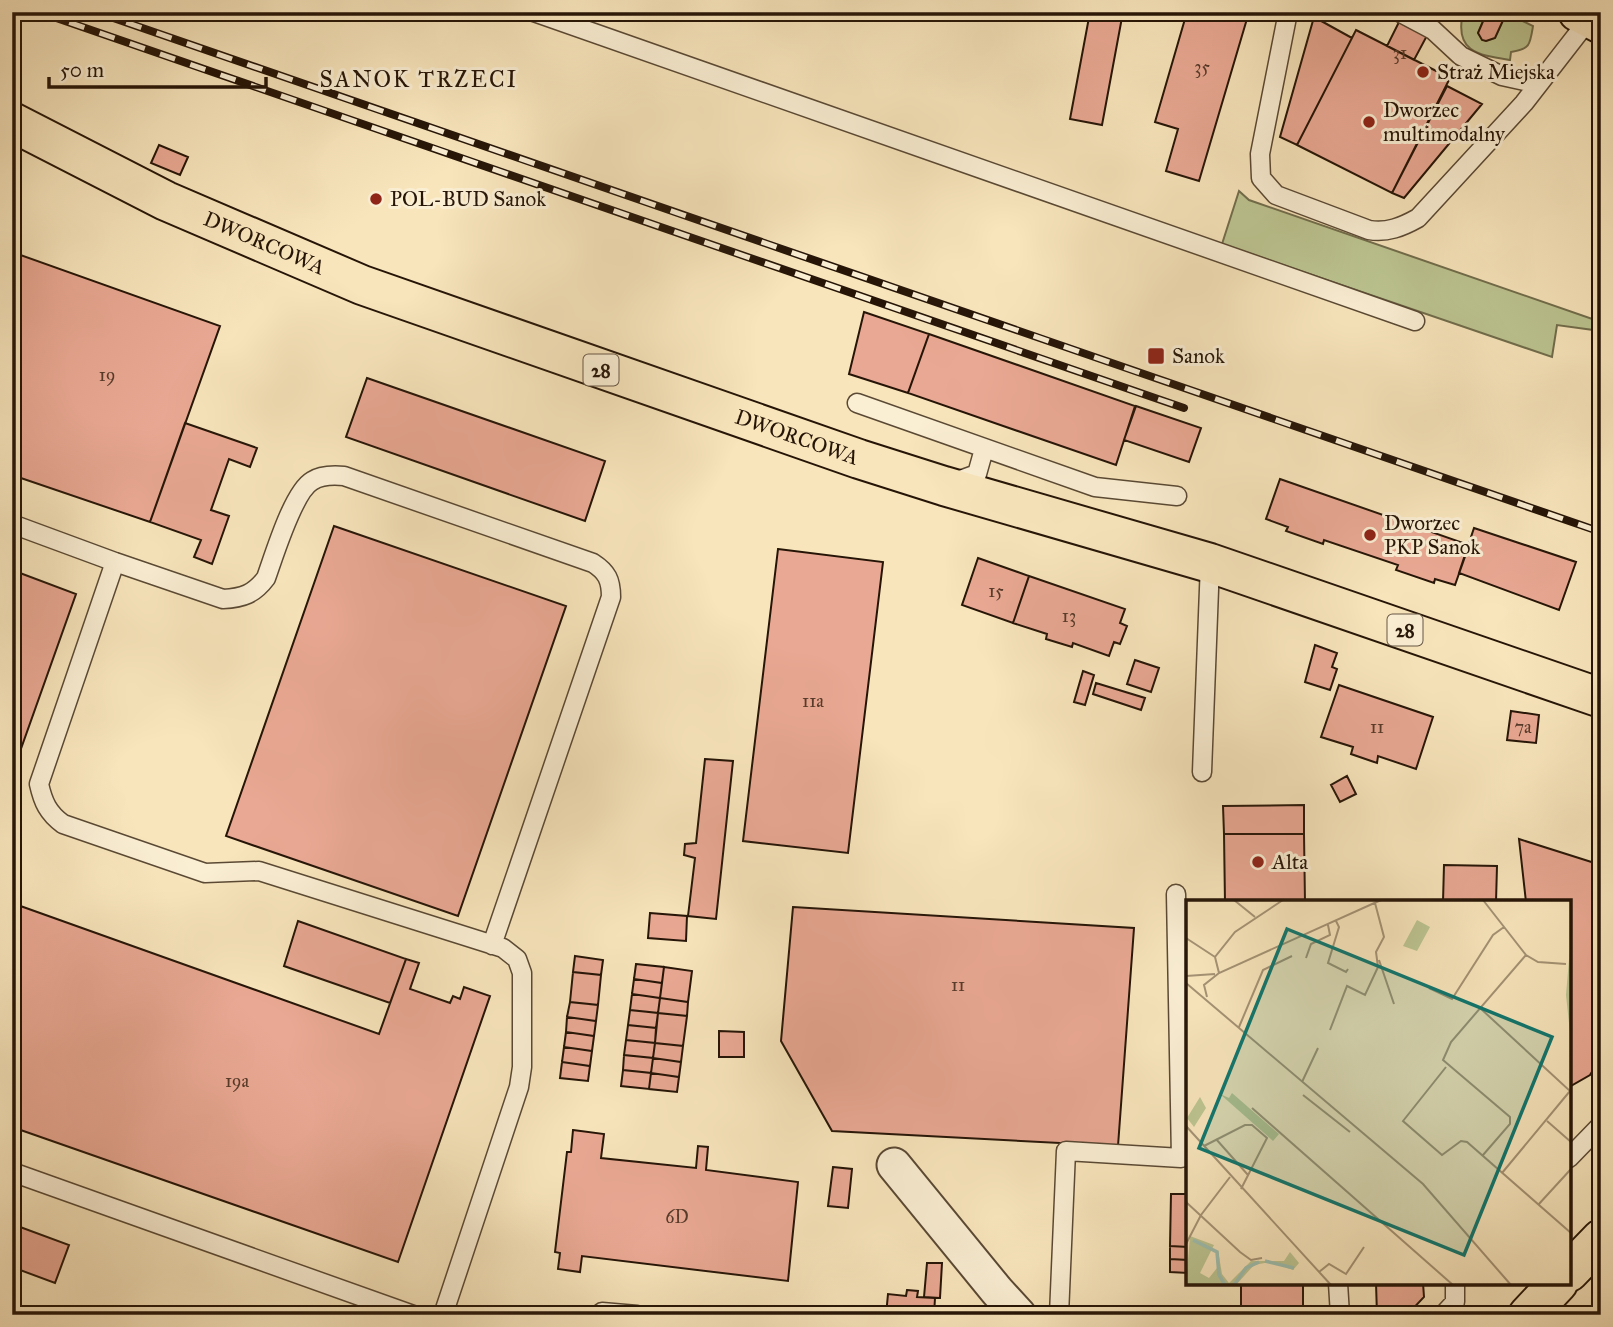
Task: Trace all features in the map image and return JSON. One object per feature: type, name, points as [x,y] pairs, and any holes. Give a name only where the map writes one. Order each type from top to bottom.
[{"type":"main road","name":"DWORCOWA","points":[[12,122],[166,201],[362,285],[656,390],[944,486],[1210,562],[1601,698]]},
{"type":"main road","points":[[1571,1270],[1601,1239]]},
{"type":"main road","points":[[1528,1315],[1556,1285]]},
{"type":"street","points":[[894,1165],[1019,1315]]},
{"type":"lane","points":[[534,12],[1415,320]]},
{"type":"lane","points":[[1288,12],[1261,153],[1261,178],[1276,195],[1380,232],[1392,230],[1418,218],[1524,103],[1589,18]]},
{"type":"lane","points":[[1399,12],[1433,30],[1461,56],[1502,76],[1538,84]]},
{"type":"lane","points":[[857,402],[1095,487],[1177,496]]},
{"type":"lane","points":[[944,486],[977,474],[984,449]]},
{"type":"lane","points":[[12,524],[223,599],[242,598],[257,590],[266,578],[298,496],[311,481],[335,475],[593,563],[604,570],[611,583],[611,597],[492,945]]},
{"type":"lane","points":[[115,562],[39,784],[42,801],[52,816],[62,824],[205,873],[259,871],[503,948],[517,958],[522,973],[523,1066],[519,1087],[443,1315]]},
{"type":"lane","points":[[1202,772],[1210,562]]},
{"type":"lane","points":[[1059,1315],[1066,1151],[1181,1158],[1176,894]]},
{"type":"lane","points":[[1571,1156],[1601,1125]]},
{"type":"lane","points":[[12,1172],[413,1315]]},
{"type":"lane","points":[[1338,1285],[1340,1315]]},
{"type":"lane","points":[[1443,1315],[1455,1302],[1455,1285]]},
{"type":"lane","points":[[602,1315],[602,1311],[637,1315]]},
{"type":"green space","points":[[1463,12],[1487,12],[1478,33],[1486,41],[1495,38],[1505,16],[1510,15],[1533,26],[1530,42],[1526,47],[1511,52],[1510,60],[1479,53],[1465,43],[1462,36]]},
{"type":"green space","points":[[1239,191],[1249,200],[1601,322],[1601,331],[1557,325],[1552,357],[1222,244]]},
{"type":"building","points":[[1090,12],[1123,12],[1102,125],[1070,119]]},
{"type":"building","points":[[1187,12],[1249,12],[1199,181],[1166,171],[1178,129],[1155,122]]},
{"type":"building","points":[[1404,12],[1432,12],[1438,15],[1414,60],[1387,46]]},
{"type":"building","points":[[1487,12],[1497,12],[1505,16],[1495,38],[1486,41],[1482,40],[1478,33]]},
{"type":"building","points":[[1314,17],[1352,38],[1297,145],[1280,137]]},
{"type":"building","name":"Dworzec multimodalny","points":[[1356,30],[1450,78],[1392,193],[1297,145]]},
{"type":"building","points":[[1447,86],[1482,104],[1404,198],[1392,193]]},
{"type":"building","points":[[159,145],[188,157],[180,175],[151,163]]},
{"type":"building","points":[[12,252],[220,326],[150,522],[12,475]]},
{"type":"building","points":[[864,312],[929,334],[908,393],[849,374]]},
{"type":"building","points":[[929,334],[1135,406],[1116,465],[908,393]]},
{"type":"building","points":[[367,378],[605,461],[585,521],[346,437]]},
{"type":"building","points":[[1136,406],[1201,428],[1189,462],[1124,440]]},
{"type":"building","points":[[185,423],[257,448],[250,467],[229,459],[211,510],[229,516],[212,564],[194,557],[201,540],[150,522]]},
{"type":"building","name":"Dworzec PKP Sanok","points":[[1280,479],[1469,545],[1455,585],[1435,579],[1434,583],[1396,570],[1398,565],[1324,540],[1323,544],[1286,531],[1288,527],[1266,519]]},
{"type":"building","points":[[334,526],[566,606],[458,916],[226,836]]},
{"type":"building","points":[[1474,528],[1576,562],[1559,610],[1459,573]]},
{"type":"building","points":[[778,549],[883,562],[848,853],[743,841]]},
{"type":"building","points":[[978,558],[1029,576],[1013,623],[962,605]]},
{"type":"building","points":[[12,570],[76,594],[12,774]]},
{"type":"building","points":[[1029,576],[1125,609],[1120,623],[1127,626],[1120,644],[1114,642],[1109,656],[1073,643],[1072,647],[1046,639],[1047,634],[1013,623]]},
{"type":"building","points":[[1315,645],[1337,653],[1332,667],[1337,669],[1330,690],[1305,682]]},
{"type":"building","points":[[1135,660],[1159,668],[1151,692],[1127,684]]},
{"type":"building","points":[[1083,671],[1094,675],[1085,705],[1074,702]]},
{"type":"building","points":[[1096,683],[1145,698],[1141,710],[1093,694]]},
{"type":"building","points":[[1339,685],[1433,717],[1416,769],[1378,756],[1377,763],[1351,754],[1353,747],[1321,737]]},
{"type":"building","points":[[1511,711],[1539,715],[1536,743],[1507,740]]},
{"type":"building","points":[[705,759],[733,761],[716,919],[688,916],[695,858],[684,855],[685,844],[696,843]]},
{"type":"building","points":[[1347,776],[1356,794],[1340,802],[1331,785]]},
{"type":"building","points":[[1304,805],[1304,834],[1224,834],[1223,806]]},
{"type":"building","points":[[1224,834],[1304,834],[1305,900],[1225,900]]},
{"type":"building","points":[[1519,839],[1601,865],[1601,1057],[1590,1075],[1571,1086],[1571,900],[1526,900]]},
{"type":"building","points":[[1444,865],[1497,866],[1496,900],[1443,900]]},
{"type":"building","points":[[12,903],[379,1034],[406,959],[419,963],[410,989],[450,1003],[453,996],[460,999],[464,987],[490,996],[398,1262],[12,1127]]},
{"type":"building","points":[[793,907],[1134,928],[1118,1146],[832,1131],[781,1041]]},
{"type":"building","points":[[650,913],[687,916],[686,941],[648,938]]},
{"type":"building","points":[[298,921],[406,959],[390,1003],[284,966]]},
{"type":"building","points":[[575,956],[603,960],[601,975],[573,972]]},
{"type":"building","points":[[636,964],[664,967],[662,983],[634,979]]},
{"type":"building","points":[[664,967],[692,971],[688,1002],[660,998]]},
{"type":"building","points":[[573,972],[601,975],[598,1005],[570,1002]]},
{"type":"building","points":[[634,979],[662,983],[660,998],[632,994]]},
{"type":"building","points":[[632,994],[660,998],[658,1013],[630,1010]]},
{"type":"building","points":[[660,998],[688,1002],[687,1016],[658,1013]]},
{"type":"building","points":[[570,1002],[598,1005],[596,1021],[567,1017]]},
{"type":"building","points":[[630,1010],[658,1013],[656,1028],[628,1025]]},
{"type":"building","points":[[658,1013],[687,1016],[683,1046],[655,1043]]},
{"type":"building","points":[[567,1017],[596,1021],[594,1036],[566,1032]]},
{"type":"building","points":[[628,1025],[656,1028],[655,1043],[626,1040]]},
{"type":"building","points":[[719,1031],[744,1032],[744,1057],[719,1057]]},
{"type":"building","points":[[566,1032],[594,1036],[592,1051],[564,1047]]},
{"type":"building","points":[[626,1040],[655,1043],[653,1058],[624,1055]]},
{"type":"building","points":[[655,1043],[683,1046],[681,1062],[653,1058]]},
{"type":"building","points":[[564,1047],[592,1051],[590,1066],[562,1062]]},
{"type":"building","points":[[624,1055],[653,1058],[651,1073],[623,1070]]},
{"type":"building","points":[[653,1058],[681,1062],[679,1077],[651,1073]]},
{"type":"building","points":[[562,1062],[590,1066],[588,1081],[560,1078]]},
{"type":"building","points":[[623,1070],[651,1073],[649,1089],[621,1086]]},
{"type":"building","points":[[651,1073],[679,1077],[677,1092],[649,1089]]},
{"type":"building","points":[[573,1130],[604,1134],[601,1158],[696,1168],[698,1146],[708,1147],[706,1170],[798,1182],[788,1281],[582,1256],[580,1272],[558,1269],[560,1253],[555,1252],[567,1152],[571,1152]]},
{"type":"building","points":[[833,1167],[852,1169],[848,1208],[828,1206]]},
{"type":"building","points":[[1171,1194],[1186,1194],[1186,1247],[1170,1246]]},
{"type":"building","points":[[12,1224],[69,1245],[55,1283],[12,1267]]},
{"type":"building","points":[[1170,1246],[1186,1247],[1186,1260],[1170,1259]]},
{"type":"building","points":[[1170,1259],[1186,1260],[1186,1273],[1170,1272]]},
{"type":"building","points":[[927,1263],[942,1263],[940,1298],[924,1297]]},
{"type":"building","points":[[1241,1285],[1303,1285],[1303,1315],[1241,1315]]},
{"type":"building","points":[[1376,1285],[1423,1285],[1424,1297],[1407,1315],[1377,1315]]},
{"type":"building","points":[[907,1290],[918,1291],[917,1297],[935,1298],[934,1315],[886,1315],[888,1294],[906,1296]]},
{"type":"building","points":[[12,1303],[43,1314],[12,1315]]},
{"type":"railway","points":[[39,12],[1184,408]]},
{"type":"railway","points":[[96,12],[1601,532]]},
{"type":"place","name":"Straż Miejska","points":[[1423,72]]},
{"type":"place","name":"Dworzec multimodalny","points":[[1369,122]]},
{"type":"place","name":"POL-BUD Sanok","points":[[376,199]]},
{"type":"place","name":"Sanok","points":[[1156,356]]},
{"type":"place","name":"Dworzec PKP Sanok","points":[[1370,535]]},
{"type":"place","name":"Alta","points":[[1258,862]]},
{"type":"district","name":"SANOK TRZECI","points":[[419,79]]}]
